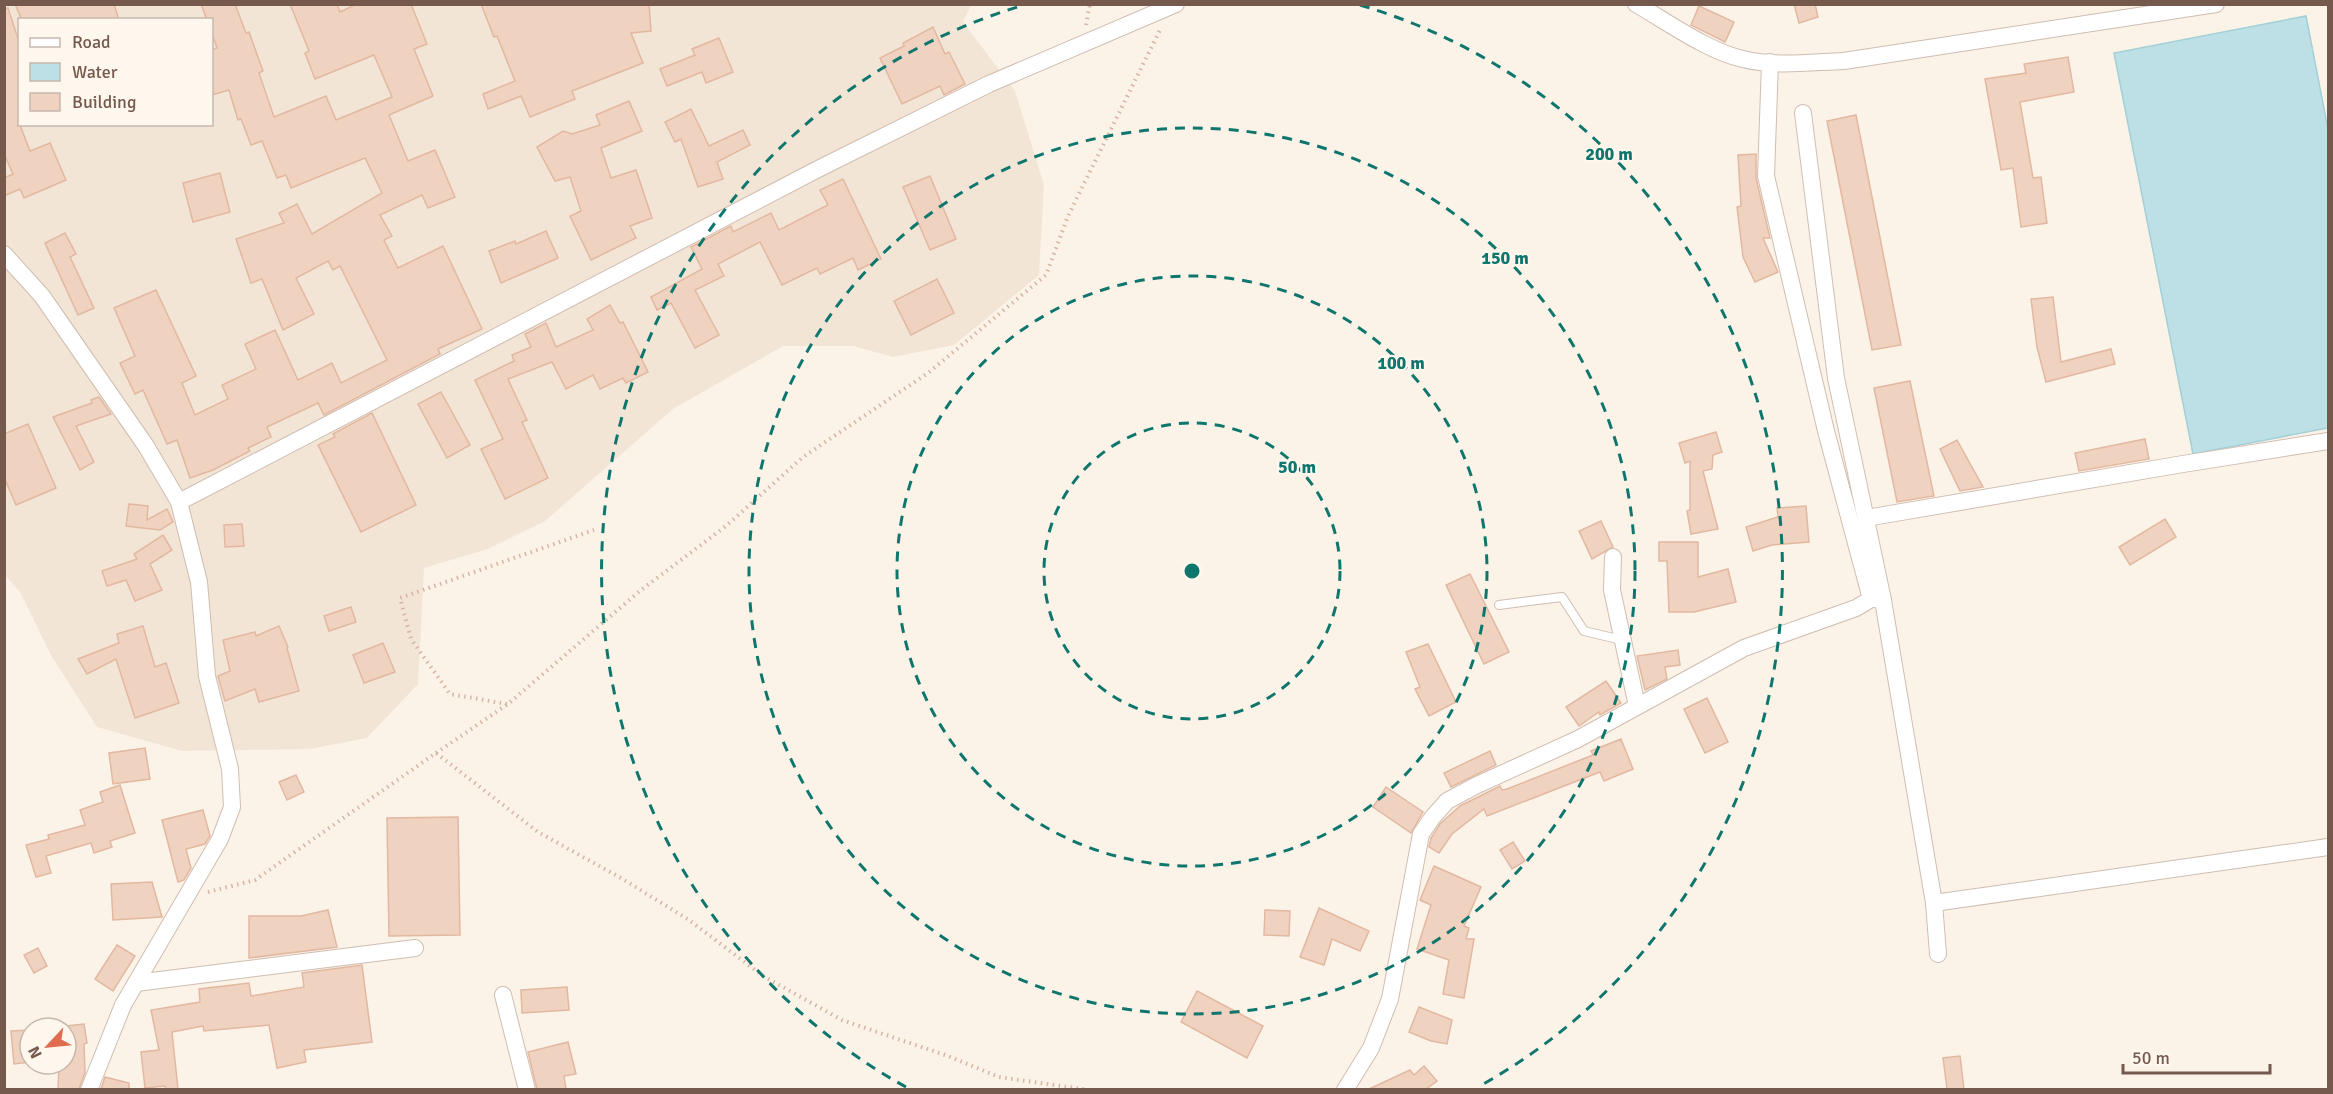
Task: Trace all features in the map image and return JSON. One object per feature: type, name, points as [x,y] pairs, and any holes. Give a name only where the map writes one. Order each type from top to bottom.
[{"type":"street","points":[[1636,4],[1710,46],[1742,59],[1770,62],[1844,61],[2216,4]]},
{"type":"street","points":[[179,502],[820,168],[989,84],[1173,6]]},
{"type":"street","points":[[1770,62],[1766,176],[1826,431],[1877,599]]},
{"type":"street","points":[[1803,114],[1836,378],[1866,518],[1877,599],[1934,903],[1938,954]]},
{"type":"street","points":[[4,254],[42,296],[146,446],[179,502],[199,582],[207,676],[230,769],[232,807],[220,838],[123,1005],[89,1089]]},
{"type":"street","points":[[1866,518],[2328,441]]},
{"type":"street","points":[[1613,557],[1612,590],[1637,706]]},
{"type":"street","points":[[1346,1089],[1371,1048],[1390,999],[1421,834],[1448,801],[1578,738],[1744,648],[1877,599]]},
{"type":"street","points":[[1934,903],[2328,847]]},
{"type":"street","points":[[136,982],[415,948]]},
{"type":"street","points":[[503,995],[527,1089]]},
{"type":"lane","points":[[1500,605],[1562,597],[1584,631],[1623,640]]},
{"type":"path","points":[[187,897],[255,880],[508,704],[642,590],[726,526],[803,457],[928,373],[1046,275],[1068,216],[1173,6]]},
{"type":"path","points":[[508,704],[450,694],[411,639],[400,598],[594,530]]},
{"type":"path","points":[[436,753],[538,832],[660,902],[689,920],[763,976],[842,1020],[948,1056],[999,1077],[1089,1089]]},
{"type":"shaded area","points":[[5,5],[971,5],[963,22],[1015,91],[1044,185],[1039,275],[954,345],[893,357],[853,346],[783,346],[673,409],[545,521],[488,549],[424,568],[418,684],[367,738],[310,749],[182,751],[97,727],[52,657],[20,592],[5,575]]},
{"type":"water","points":[[2306,16],[2328,129],[2328,428],[2193,454],[2114,53]]},
{"type":"building","points":[[15,4],[114,4],[118,18],[21,18]]},
{"type":"building","points":[[201,4],[235,4],[246,33],[249,32],[263,71],[259,73],[274,117],[326,96],[336,120],[392,97],[374,55],[315,79],[305,53],[309,51],[290,4],[337,4],[340,12],[357,4],[411,4],[427,44],[414,49],[433,96],[389,115],[408,161],[435,150],[455,197],[428,208],[422,195],[380,215],[392,236],[384,240],[398,268],[443,246],[482,329],[438,349],[440,354],[324,415],[318,403],[267,427],[271,437],[248,448],[250,451],[213,470],[190,478],[177,440],[167,444],[143,390],[135,394],[120,363],[135,356],[114,308],[156,290],[196,376],[182,383],[195,415],[228,399],[222,385],[256,369],[245,344],[275,330],[298,380],[332,363],[341,383],[387,360],[340,266],[333,270],[328,261],[296,278],[314,314],[283,330],[262,279],[251,283],[236,239],[284,223],[279,213],[297,204],[312,234],[382,193],[365,158],[291,188],[286,175],[277,178],[262,141],[251,145],[241,119],[238,120],[229,90],[213,95],[213,50],[217,48],[213,36],[213,18],[206,18]]},
{"type":"building","points":[[481,4],[649,4],[651,31],[631,33],[643,63],[572,91],[575,99],[530,117],[521,96],[488,109],[483,94],[515,81]]},
{"type":"building","points":[[1794,4],[1815,4],[1818,17],[1799,23]]},
{"type":"building","points":[[1699,6],[1734,22],[1725,42],[1691,25]]},
{"type":"building","points":[[8,8],[18,39],[18,126],[20,126],[30,151],[50,143],[66,180],[24,198],[20,189],[4,196],[4,178],[13,174],[4,154],[4,9]]},
{"type":"building","points":[[933,27],[945,54],[949,52],[965,84],[944,95],[940,86],[902,104],[880,58]]},
{"type":"building","points":[[719,38],[733,72],[706,83],[702,72],[667,86],[660,69],[695,55],[692,49]]},
{"type":"building","points":[[2068,57],[2074,92],[2020,102],[2033,178],[2041,177],[2047,223],[2021,227],[2013,168],[2001,170],[1985,79],[2026,73],[2024,64]]},
{"type":"building","points":[[629,101],[642,131],[601,148],[611,178],[636,170],[652,218],[630,226],[636,238],[591,260],[570,216],[581,211],[570,177],[555,181],[537,147],[563,131],[572,134],[600,125],[596,115]]},
{"type":"building","points":[[691,109],[709,146],[743,130],[750,145],[717,162],[723,179],[698,187],[681,139],[675,142],[665,122]]},
{"type":"building","points":[[1856,115],[1901,345],[1872,350],[1827,121]]},
{"type":"building","points":[[1756,154],[1756,178],[1770,238],[1763,238],[1778,272],[1755,282],[1743,257],[1737,207],[1741,206],[1738,155]]},
{"type":"building","points":[[220,173],[230,212],[193,222],[183,183]]},
{"type":"building","points":[[930,176],[956,239],[930,250],[903,187]]},
{"type":"building","points":[[843,179],[881,259],[858,270],[853,258],[820,274],[817,268],[782,285],[760,242],[718,264],[724,276],[695,290],[719,335],[695,348],[671,303],[657,310],[651,297],[702,269],[691,247],[731,226],[733,232],[771,213],[779,230],[828,205],[820,190]]},
{"type":"building","points":[[546,231],[558,258],[501,283],[489,251],[515,241],[516,244]]},
{"type":"building","points":[[65,233],[76,254],[70,257],[94,308],[78,315],[45,243]]},
{"type":"building","points":[[937,279],[954,313],[911,335],[894,301]]},
{"type":"building","points":[[2053,297],[2061,362],[2111,349],[2115,364],[2046,382],[2037,347],[2031,299]]},
{"type":"building","points":[[610,305],[620,323],[623,322],[648,372],[626,383],[623,378],[600,389],[593,375],[566,389],[552,362],[508,379],[527,420],[522,422],[548,478],[505,499],[481,449],[503,439],[475,380],[514,361],[512,355],[531,347],[525,334],[546,323],[556,347],[593,330],[587,319]]},
{"type":"building","points":[[1910,381],[1934,496],[1897,502],[1874,388]]},
{"type":"building","points":[[441,392],[470,445],[447,458],[418,404]]},
{"type":"building","points":[[99,397],[111,414],[76,426],[94,462],[80,470],[53,417],[92,403],[91,400]]},
{"type":"building","points":[[372,413],[416,505],[361,532],[318,445],[335,437],[333,434]]},
{"type":"building","points":[[28,424],[56,488],[16,505],[4,477],[4,434]]},
{"type":"building","points":[[1716,432],[1722,452],[1713,455],[1712,469],[1703,471],[1718,529],[1691,534],[1687,511],[1690,510],[1690,461],[1685,463],[1679,443]]},
{"type":"building","points":[[2145,439],[2149,459],[2079,471],[2075,453]]},
{"type":"building","points":[[1957,440],[1983,487],[1960,491],[1940,449]]},
{"type":"building","points":[[129,504],[148,506],[147,520],[167,509],[173,522],[160,530],[126,526]]},
{"type":"building","points":[[1806,506],[1809,542],[1772,545],[1753,551],[1746,527],[1778,517],[1777,508]]},
{"type":"building","points":[[2165,519],[2176,537],[2130,565],[2119,547]]},
{"type":"building","points":[[1601,521],[1613,547],[1592,559],[1579,531]]},
{"type":"building","points":[[242,524],[244,546],[225,547],[224,525]]},
{"type":"building","points":[[163,535],[172,550],[150,564],[162,590],[135,601],[126,580],[107,586],[102,571],[137,559],[134,554]]},
{"type":"building","points":[[1659,542],[1698,542],[1698,577],[1728,569],[1736,602],[1694,612],[1669,612],[1667,561],[1659,561]]},
{"type":"building","points":[[1470,574],[1509,652],[1484,664],[1446,585]]},
{"type":"building","points":[[351,607],[356,622],[329,631],[324,616]]},
{"type":"building","points":[[143,626],[155,667],[166,663],[179,703],[135,718],[116,659],[87,674],[78,659],[119,643],[117,634]]},
{"type":"building","points":[[279,626],[288,647],[299,691],[259,702],[255,689],[225,701],[218,676],[230,671],[223,640],[255,632],[256,636]]},
{"type":"building","points":[[383,643],[395,672],[364,683],[353,655]]},
{"type":"building","points":[[1428,644],[1456,702],[1429,716],[1415,689],[1420,687],[1406,652]]},
{"type":"building","points":[[1678,650],[1680,665],[1665,667],[1667,679],[1645,690],[1637,656]]},
{"type":"building","points":[[1606,681],[1621,703],[1600,715],[1599,712],[1579,726],[1566,707]]},
{"type":"building","points":[[1707,698],[1728,742],[1705,753],[1684,709]]},
{"type":"building","points":[[1621,739],[1633,769],[1604,781],[1600,772],[1487,816],[1484,809],[1452,834],[1439,853],[1429,847],[1431,838],[1440,824],[1460,806],[1500,786],[1502,790],[1507,789],[1593,755],[1591,751]]},
{"type":"building","points":[[145,748],[150,779],[113,784],[109,753]]},
{"type":"building","points":[[1490,751],[1496,765],[1451,787],[1444,773]]},
{"type":"building","points":[[296,775],[304,792],[287,800],[279,782]]},
{"type":"building","points":[[120,785],[135,833],[110,841],[112,847],[94,853],[91,843],[46,856],[51,873],[36,877],[26,845],[49,839],[48,835],[85,825],[80,810],[103,802],[100,792]]},
{"type":"building","points":[[1386,787],[1423,812],[1411,833],[1373,807]]},
{"type":"building","points":[[203,810],[210,836],[205,844],[186,849],[191,868],[184,880],[178,882],[162,820]]},
{"type":"building","points":[[458,817],[460,935],[389,936],[387,818]]},
{"type":"building","points":[[1513,842],[1525,861],[1512,869],[1500,850]]},
{"type":"building","points":[[1434,866],[1481,887],[1464,926],[1469,928],[1466,939],[1474,939],[1464,998],[1443,994],[1449,960],[1417,949],[1431,905],[1420,900]]},
{"type":"building","points":[[152,882],[162,917],[113,920],[111,884]]},
{"type":"building","points":[[1319,908],[1369,931],[1360,951],[1332,939],[1324,965],[1300,957]]},
{"type":"building","points":[[328,910],[337,947],[249,958],[249,916],[301,916]]},
{"type":"building","points":[[1265,910],[1290,911],[1289,936],[1264,935]]},
{"type":"building","points":[[117,945],[135,956],[113,991],[95,979]]},
{"type":"building","points":[[38,948],[47,966],[34,973],[24,955]]},
{"type":"building","points":[[362,965],[372,1042],[304,1050],[306,1062],[277,1068],[269,1025],[204,1031],[203,1026],[172,1032],[178,1089],[166,1089],[165,1086],[145,1088],[141,1052],[159,1050],[151,1010],[200,1002],[199,989],[249,983],[251,996],[304,987],[302,973]]},
{"type":"building","points":[[567,987],[569,1010],[522,1013],[521,990]]},
{"type":"building","points":[[1197,991],[1263,1026],[1247,1058],[1181,1022]]},
{"type":"building","points":[[1419,1007],[1452,1020],[1447,1044],[1431,1041],[1409,1032]]},
{"type":"building","points":[[84,1024],[87,1043],[84,1044],[85,1073],[79,1089],[58,1089],[59,1076],[78,1076],[78,1025]]},
{"type":"building","points":[[11,1031],[18,1031],[18,1064],[14,1064]]},
{"type":"building","points":[[568,1042],[576,1074],[564,1076],[566,1089],[537,1089],[528,1052]]},
{"type":"building","points":[[1960,1056],[1964,1089],[1947,1089],[1943,1058]]},
{"type":"building","points":[[1424,1066],[1437,1081],[1426,1089],[1369,1089],[1410,1070],[1414,1075]]},
{"type":"building","points":[[105,1077],[129,1083],[129,1089],[101,1089]]}]
